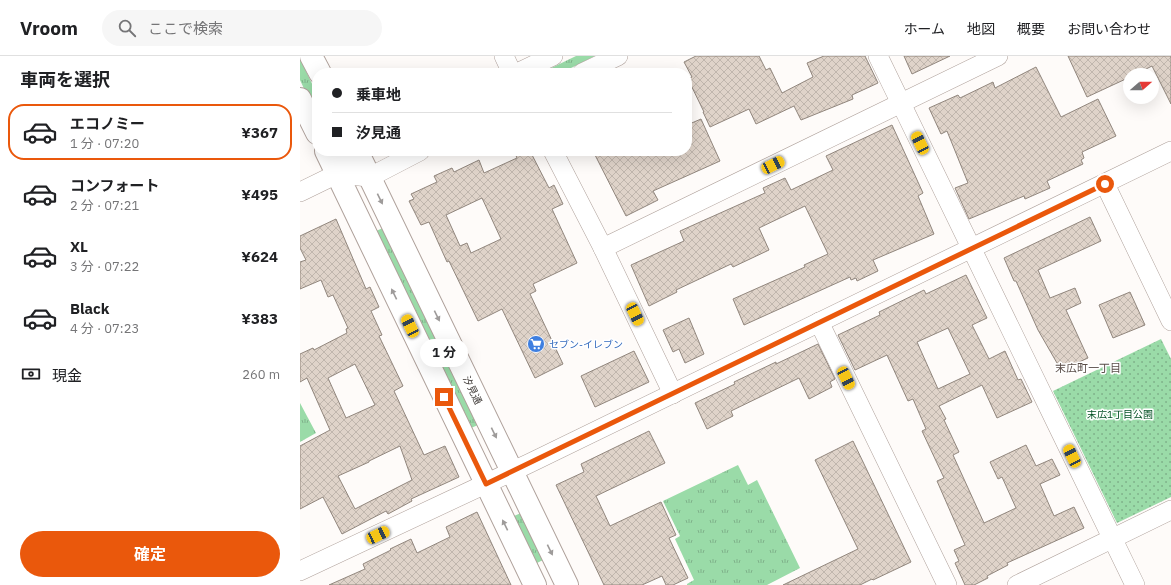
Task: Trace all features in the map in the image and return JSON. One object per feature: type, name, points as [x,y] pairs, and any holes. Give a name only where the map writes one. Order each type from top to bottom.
[{"type":"street","points":[[311,56],[317,68]]},
{"type":"street","points":[[504,56],[510,68]]},
{"type":"street","points":[[528,68],[553,56]]},
{"type":"street","points":[[593,68],[618,56]]},
{"type":"street","points":[[878,56],[1135,585]]},
{"type":"street","points":[[603,248],[998,56]]},
{"type":"street","points":[[300,99],[312,123]]},
{"type":"street","points":[[300,572],[512,472],[1171,151]]},
{"type":"street","points":[[328,156],[535,585]]},
{"type":"street","points":[[300,192],[337,174],[353,156]]},
{"type":"street","name":"汐見通","points":[[360,156],[567,585]]},
{"type":"street","points":[[337,174],[370,176],[410,156]]},
{"type":"street","points":[[556,156],[603,248],[673,394]]},
{"type":"street","points":[[1105,184],[1171,321]]},
{"type":"street","points":[[819,322],[947,585]]},
{"type":"street","points":[[1018,585],[1171,510]]},
{"type":"green space","points":[[576,56],[595,56],[571,68],[551,68]]},
{"type":"green space","points":[[300,59],[312,84],[312,106],[300,80]]},
{"type":"green space","points":[[383,228],[478,425],[471,428],[376,231]]},
{"type":"green space","name":"末広1丁目公園","points":[[1161,339],[1171,359],[1171,497],[1117,523],[1053,391]]},
{"type":"green space","points":[[300,403],[316,433],[300,442]]},
{"type":"green space","points":[[738,465],[748,485],[757,480],[800,568],[767,585],[687,585],[694,580],[675,539],[680,536],[663,501]]},
{"type":"green space","points":[[521,513],[543,560],[537,563],[514,516]]},
{"type":"building","points":[[696,56],[759,56],[766,70],[770,68],[782,93],[813,77],[807,63],[824,56],[865,56],[878,83],[852,95],[853,99],[801,120],[794,106],[756,124],[749,109],[710,127],[692,87],[692,68],[687,68],[684,62]]},
{"type":"building","points":[[904,56],[950,56],[912,74]]},
{"type":"building","points":[[1068,56],[1171,56],[1171,104],[1159,80],[1159,68],[1153,68],[1152,66],[1148,68],[1123,68],[1123,80],[1087,97]]},
{"type":"building","points":[[1036,67],[1061,117],[1098,99],[1116,136],[1082,152],[1084,158],[1081,160],[1083,164],[1047,181],[1050,188],[1025,199],[1024,196],[969,219],[955,188],[968,183],[947,131],[941,134],[929,108],[958,95],[960,98],[993,82],[995,88]]},
{"type":"building","points":[[701,119],[720,161],[653,191],[658,200],[626,216],[596,156],[692,156],[692,123]]},
{"type":"building","points":[[892,125],[923,193],[918,196],[934,234],[873,260],[878,271],[857,281],[856,278],[851,280],[850,277],[744,325],[733,299],[805,267],[804,265],[828,254],[805,206],[759,228],[769,250],[733,267],[731,264],[676,290],[677,292],[649,306],[631,265],[684,241],[680,231],[765,193],[763,188],[785,178],[791,190],[833,170],[826,156]]},
{"type":"building","points":[[516,156],[533,156],[549,188],[554,185],[563,204],[552,209],[577,263],[533,284],[536,291],[530,294],[563,364],[535,378],[502,309],[478,321],[449,261],[447,262],[429,222],[421,225],[409,201],[414,199],[411,194],[437,182],[434,176],[452,168],[454,172],[479,160],[484,173],[517,158]],"holes":[[[482,198],[501,239],[471,253],[467,243],[460,246],[446,215]]]},
{"type":"building","points":[[1090,217],[1101,241],[1038,270],[1050,298],[1075,288],[1081,303],[1066,310],[1088,358],[1061,370],[1038,330],[1004,258]]},
{"type":"building","points":[[336,219],[366,289],[370,287],[379,307],[371,311],[382,335],[379,336],[403,386],[394,391],[424,455],[445,446],[459,477],[411,499],[412,501],[388,514],[386,511],[342,534],[323,497],[300,509],[300,446],[330,430],[307,378],[300,382],[300,354],[313,348],[314,350],[347,333],[346,329],[348,328],[333,295],[328,297],[321,280],[300,289],[300,262],[306,260],[300,248],[300,236]],"holes":[[[355,364],[375,405],[346,418],[328,378]],[[400,446],[412,480],[355,509],[338,476]]]},
{"type":"building","points":[[966,275],[987,318],[972,325],[989,359],[1005,351],[1018,380],[1021,379],[1032,402],[997,418],[982,385],[939,406],[946,419],[944,420],[959,452],[953,455],[984,523],[1016,508],[1002,477],[998,479],[990,462],[1026,445],[1036,466],[1052,459],[1060,475],[1040,484],[1054,516],[1074,507],[1084,528],[1007,563],[1008,565],[974,585],[965,585],[955,563],[959,561],[954,550],[965,545],[937,481],[944,478],[922,431],[926,429],[913,399],[908,401],[887,355],[855,370],[838,335],[880,315],[879,312],[924,290],[926,294]],"holes":[[[948,328],[970,374],[938,389],[917,342]]]},
{"type":"building","points":[[1130,292],[1145,325],[1113,338],[1099,305]]},
{"type":"building","points":[[689,318],[704,354],[685,363],[679,349],[673,352],[663,330]]},
{"type":"building","points":[[818,344],[835,379],[830,382],[832,387],[809,399],[799,378],[731,411],[733,416],[707,429],[695,403],[735,384],[734,382]]},
{"type":"building","points":[[634,351],[649,382],[595,407],[581,376]]},
{"type":"building","points":[[649,431],[665,463],[596,496],[610,526],[661,502],[676,535],[669,538],[688,578],[673,585],[666,585],[662,576],[642,585],[604,585],[556,485],[584,472],[581,464]]},
{"type":"building","points":[[853,441],[911,562],[860,585],[783,585],[858,549],[815,460]]},
{"type":"building","points":[[477,512],[511,585],[329,585],[365,569],[363,564],[411,539],[417,553],[450,537],[446,527]]},
{"type":"place","name":"セブン-イレブン","points":[[536,344]]},
{"type":"district","name":"末広町一丁目","points":[[1088,368]]},
{"type":"route","points":[[444,397],[486,484],[1105,184]]}]
